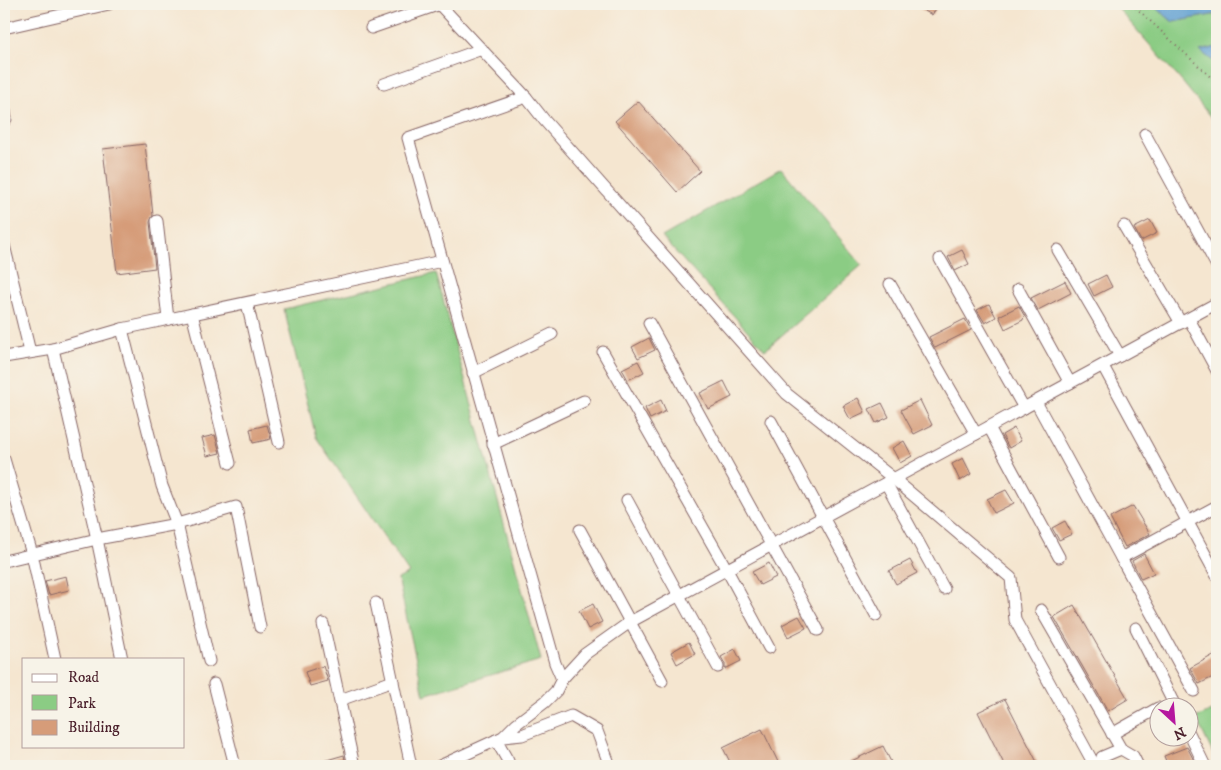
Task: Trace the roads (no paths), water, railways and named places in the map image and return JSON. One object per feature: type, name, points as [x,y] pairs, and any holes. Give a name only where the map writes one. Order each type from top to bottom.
[{"type":"street","points":[[4,28],[109,4]]},
{"type":"street","points":[[371,28],[440,4],[526,97],[545,121],[787,394],[890,481],[1011,578],[1016,620],[1095,766]]},
{"type":"street","points":[[384,84],[482,49]]},
{"type":"street","points":[[526,97],[408,138],[555,663],[562,679]]},
{"type":"street","points":[[4,106],[6,119],[4,121]]},
{"type":"street","points":[[1146,134],[1217,266]]},
{"type":"street","points":[[157,221],[168,320]]},
{"type":"street","points":[[1124,226],[1217,371]]},
{"type":"street","points":[[4,245],[30,352]]},
{"type":"street","points":[[1058,250],[1120,356]]},
{"type":"street","points":[[940,259],[1024,408]]},
{"type":"street","points":[[4,357],[53,349],[122,329],[442,261]]},
{"type":"street","points":[[890,284],[976,434]]},
{"type":"street","points":[[1018,289],[1070,383]]},
{"type":"street","points":[[247,303],[279,442]]},
{"type":"street","points":[[440,766],[500,738],[545,702],[560,686],[562,679],[585,654],[630,622],[1217,303]]},
{"type":"street","points":[[192,314],[230,463]]},
{"type":"street","points":[[650,323],[818,630]]},
{"type":"street","points":[[122,329],[162,486],[177,524],[209,662]]},
{"type":"street","points":[[473,373],[552,334]]},
{"type":"street","points":[[53,349],[97,539],[122,658]]},
{"type":"street","points":[[603,352],[727,570],[769,648]]},
{"type":"street","points":[[1103,366],[1217,576]]},
{"type":"street","points":[[493,444],[584,400]]},
{"type":"street","points":[[1036,402],[1194,691]]},
{"type":"street","points":[[771,421],[876,615]]},
{"type":"street","points":[[989,427],[1059,557]]},
{"type":"street","points":[[4,459],[32,554],[55,658]]},
{"type":"street","points":[[890,481],[944,589]]},
{"type":"street","points":[[627,500],[718,667]]},
{"type":"street","points":[[1121,558],[1217,506]]},
{"type":"street","points":[[4,561],[97,539],[177,524],[236,507],[260,627]]},
{"type":"street","points":[[580,530],[662,681]]},
{"type":"street","points":[[376,603],[411,766]]},
{"type":"street","points":[[1041,610],[1121,749],[1135,761],[1125,766]]},
{"type":"street","points":[[323,624],[354,766]]},
{"type":"street","points":[[1136,628],[1172,698]]},
{"type":"street","points":[[340,700],[393,681]]},
{"type":"street","points":[[214,684],[235,766]]},
{"type":"street","points":[[1112,734],[1148,714]]},
{"type":"street","points":[[500,738],[522,736],[571,716],[596,731],[610,766]]},
{"type":"street","points":[[500,738],[508,766]]},
{"type":"street","points":[[1196,748],[1205,766]]},
{"type":"street","points":[[1100,766],[1102,757],[1121,749]]},
{"type":"water","points":[[1152,4],[1217,4],[1217,14],[1173,22]]},
{"type":"water","points":[[1217,47],[1217,64],[1200,51]]}]
